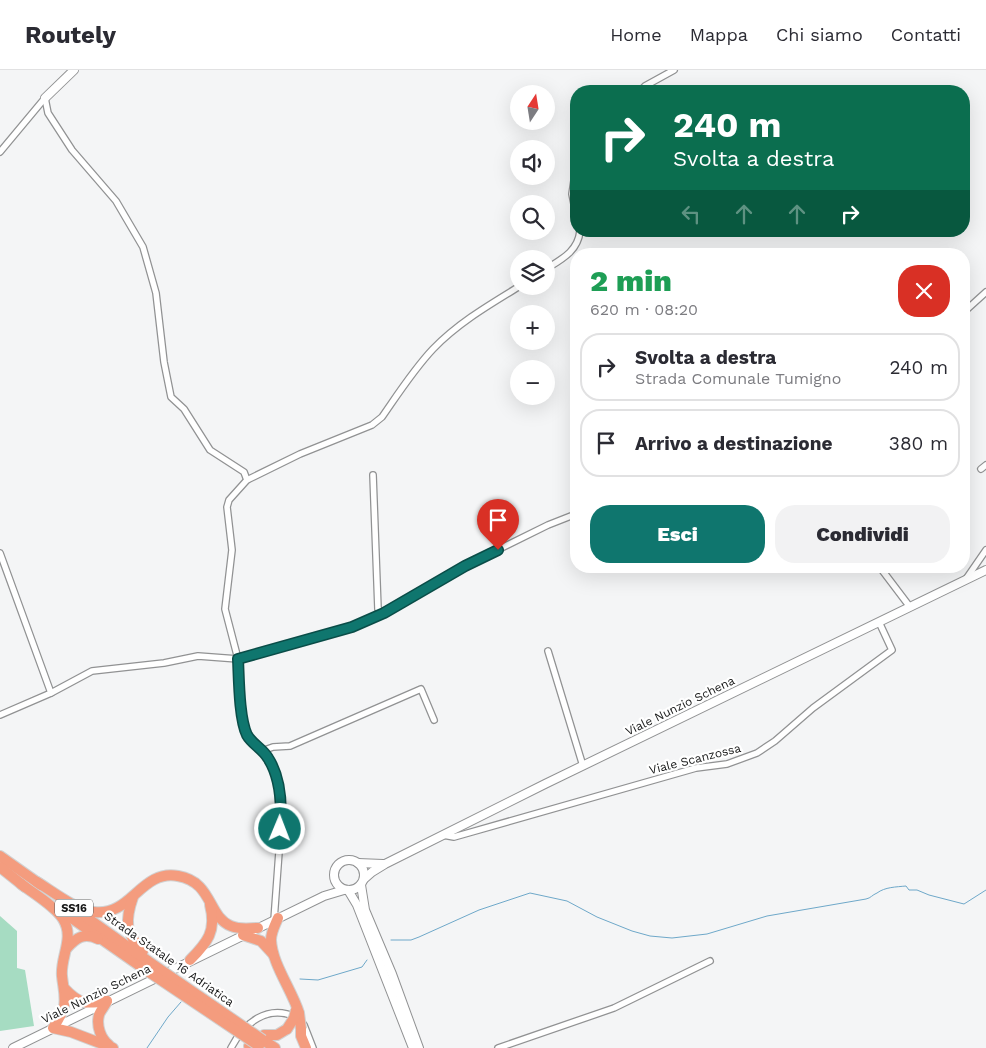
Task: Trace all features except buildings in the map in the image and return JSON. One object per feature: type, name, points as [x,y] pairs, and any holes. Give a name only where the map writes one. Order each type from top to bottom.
[{"type":"highway","name":"Strada Statale 16 Adriatica","points":[[0,856],[258,1044],[275,1048]]},
{"type":"highway","name":"Strada Statale 16 Adriatica","points":[[0,868],[120,951],[147,962],[177,981],[223,1018]]},
{"type":"highway","points":[[37,882],[77,906],[94,912],[110,911],[123,905],[139,889],[154,879],[166,875],[178,876],[192,880],[201,887],[221,919],[231,926],[242,929],[258,928]]},
{"type":"highway","points":[[21,884],[62,918],[67,928],[67,948],[62,963],[65,989],[63,1009],[53,1028],[71,1032],[113,1048]]},
{"type":"highway","points":[[134,896],[128,914],[128,931],[147,962]]},
{"type":"highway","points":[[190,960],[208,940],[212,928],[212,913],[208,896]]},
{"type":"highway","points":[[276,919],[271,938],[273,954],[297,1009],[301,1036],[306,1048]]},
{"type":"highway","points":[[244,935],[261,941],[273,954]]},
{"type":"highway","points":[[67,948],[75,939],[82,936],[93,937],[120,951]]},
{"type":"highway","points":[[65,989],[75,1000],[87,1004],[107,1001]]},
{"type":"highway","points":[[107,1001],[99,1014],[98,1026],[103,1040],[113,1048]]},
{"type":"highway","points":[[258,1044],[287,1029],[297,1009]]},
{"type":"street","points":[[0,152],[45,98],[74,70]]},
{"type":"street","points":[[646,85],[674,70]]},
{"type":"street","points":[[45,98],[48,113],[72,150],[116,201],[143,247],[156,293],[164,362],[171,397],[184,409],[210,450],[244,472],[247,480]]},
{"type":"street","points":[[555,263],[570,252]]},
{"type":"street","points":[[276,919],[282,811],[279,785],[268,757],[247,735],[240,705],[238,659],[225,610],[232,550],[227,508],[229,500],[247,480],[300,454],[372,425],[382,417],[437,345],[476,313],[510,292]]},
{"type":"street","points":[[970,307],[986,292]]},
{"type":"street","points":[[373,475],[378,609],[384,613]]},
{"type":"street","points":[[0,715],[51,693],[92,671],[164,663],[198,656],[238,659],[352,627],[384,613],[465,566],[548,525],[570,516]]},
{"type":"street","points":[[966,579],[986,550]]},
{"type":"street","points":[[0,553],[51,693]]},
{"type":"street","name":"Viale Nunzio Schena","points":[[363,882],[372,872],[385,864],[986,570]]},
{"type":"street","points":[[884,573],[910,606]]},
{"type":"street","name":"Viale Scanzossa","points":[[443,835],[454,837],[696,768],[727,764],[757,753],[775,742],[813,708],[892,650],[879,622]]},
{"type":"street","points":[[548,651],[583,766]]},
{"type":"street","points":[[262,752],[273,748],[290,746],[421,689],[434,720]]},
{"type":"street","points":[[324,896],[334,876],[335,868],[343,861],[348,860],[362,866],[365,874],[363,882],[365,910],[392,974],[418,1048]]},
{"type":"street","name":"Viale Nunzio Schena","points":[[358,863],[371,865],[385,864]]},
{"type":"street","points":[[334,876],[338,886],[346,890],[352,891],[363,882]]},
{"type":"street","points":[[346,890],[357,905],[413,1048]]},
{"type":"street","name":"Viale Nunzio Schena","points":[[13,1048],[324,896],[346,890]]},
{"type":"street","points":[[498,1048],[614,1008],[710,961]]},
{"type":"street","points":[[231,1048],[252,1020],[266,1014],[280,1013],[298,1018],[304,1025],[313,1048]]},
{"type":"green space","points":[[0,916],[17,931],[17,968],[25,970],[34,1026],[0,1031]]},
{"type":"waterway","points":[[391,940],[411,940],[479,910],[530,893],[567,901],[597,917],[632,931],[650,936],[672,938],[707,934],[767,916],[866,899],[880,891],[891,888],[906,886],[909,890],[917,890],[964,904],[986,890]]},
{"type":"waterway","points":[[300,979],[318,980],[362,967],[367,960]]},
{"type":"waterway","points":[[147,1048],[168,1017],[181,1002]]},
{"type":"route","points":[[280,829],[282,811],[279,785],[268,757],[247,735],[240,705],[238,659],[352,627],[384,613],[465,566],[498,550]]}]
